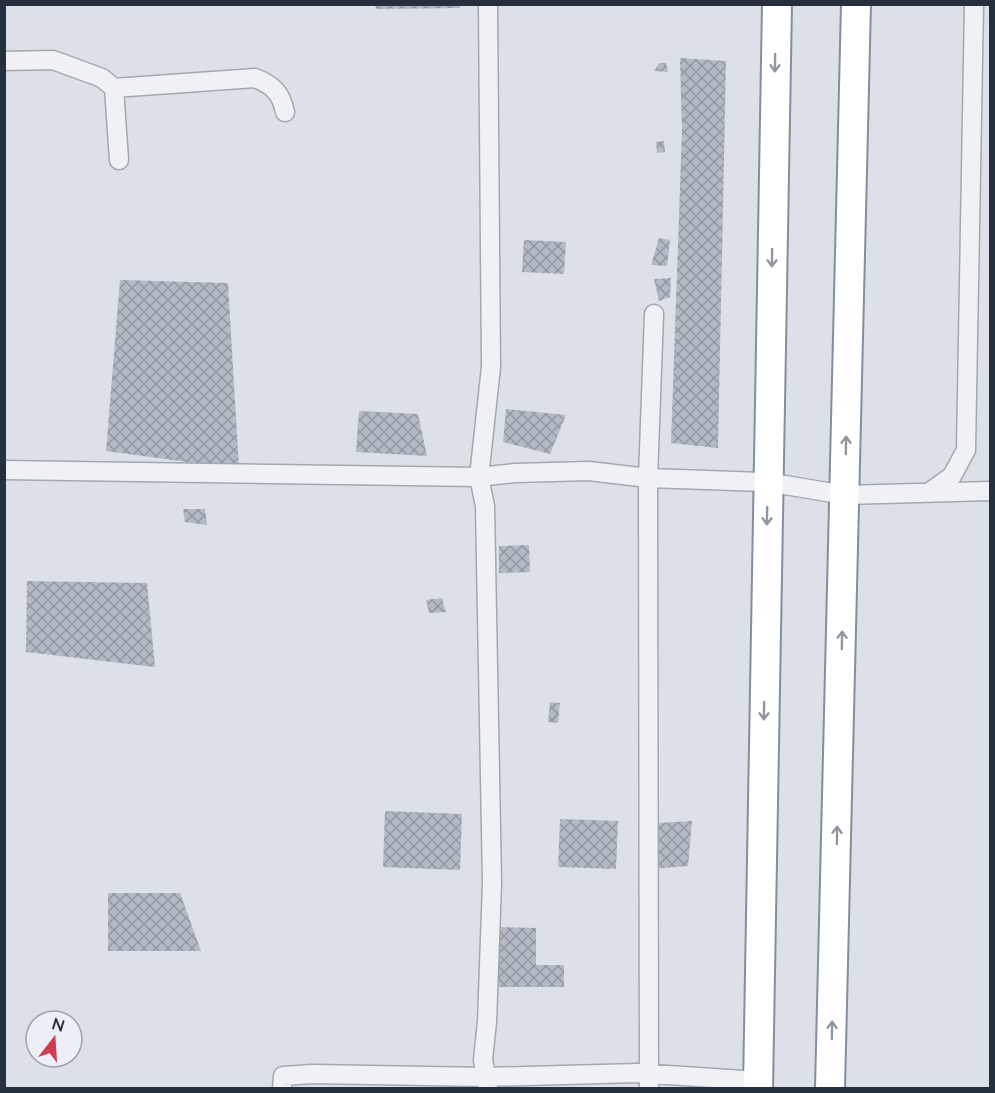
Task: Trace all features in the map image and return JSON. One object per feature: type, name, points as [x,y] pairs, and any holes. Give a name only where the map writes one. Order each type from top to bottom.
[{"type":"highway","points":[[758,1085],[777,4]]},
{"type":"highway","points":[[830,1089],[856,4]]},
{"type":"street","points":[[487,1083],[483,1060],[487,1022],[492,882],[485,506],[479,477],[491,367],[488,4]]},
{"type":"street","points":[[931,491],[952,477],[966,450],[974,4]]},
{"type":"street","points":[[4,61],[53,60],[102,78],[114,88],[119,160]]},
{"type":"street","points":[[114,88],[156,83],[255,78],[271,84],[282,97],[285,112]]},
{"type":"street","points":[[650,1081],[648,478],[654,314]]},
{"type":"street","points":[[4,470],[479,477],[515,472],[589,471],[648,478],[767,482],[845,495],[990,490]]},
{"type":"street","points":[[282,1089],[283,1076],[312,1074],[487,1083],[650,1081],[758,1085]]},
{"type":"building","points":[[375,4],[460,4],[460,8],[376,9]]},
{"type":"building","points":[[680,58],[726,61],[718,448],[671,443],[682,131]]},
{"type":"building","points":[[659,63],[666,63],[668,72],[654,71]]},
{"type":"building","points":[[664,141],[665,152],[657,153],[656,142]]},
{"type":"building","points":[[659,238],[670,240],[667,266],[651,265]]},
{"type":"building","points":[[524,240],[566,242],[564,274],[522,272]]},
{"type":"building","points":[[671,278],[670,297],[659,301],[654,279]]},
{"type":"building","points":[[120,280],[228,283],[239,469],[106,451]]},
{"type":"building","points":[[506,409],[566,415],[550,454],[503,442]]},
{"type":"building","points":[[359,411],[418,414],[427,456],[356,452]]},
{"type":"building","points":[[183,509],[205,509],[207,525],[185,522]]},
{"type":"building","points":[[529,545],[530,572],[499,573],[499,546]]},
{"type":"building","points":[[27,581],[147,583],[155,667],[26,652]]},
{"type":"building","points":[[442,598],[446,612],[429,613],[426,600]]},
{"type":"building","points":[[550,702],[560,703],[558,723],[548,722]]},
{"type":"building","points":[[385,811],[462,814],[460,870],[383,867]]},
{"type":"building","points":[[560,819],[618,821],[616,869],[558,867]]},
{"type":"building","points":[[692,821],[688,866],[651,869],[657,823]]},
{"type":"building","points":[[108,893],[180,893],[201,951],[108,951]]},
{"type":"building","points":[[499,927],[536,928],[536,965],[564,965],[564,987],[499,987]]}]
